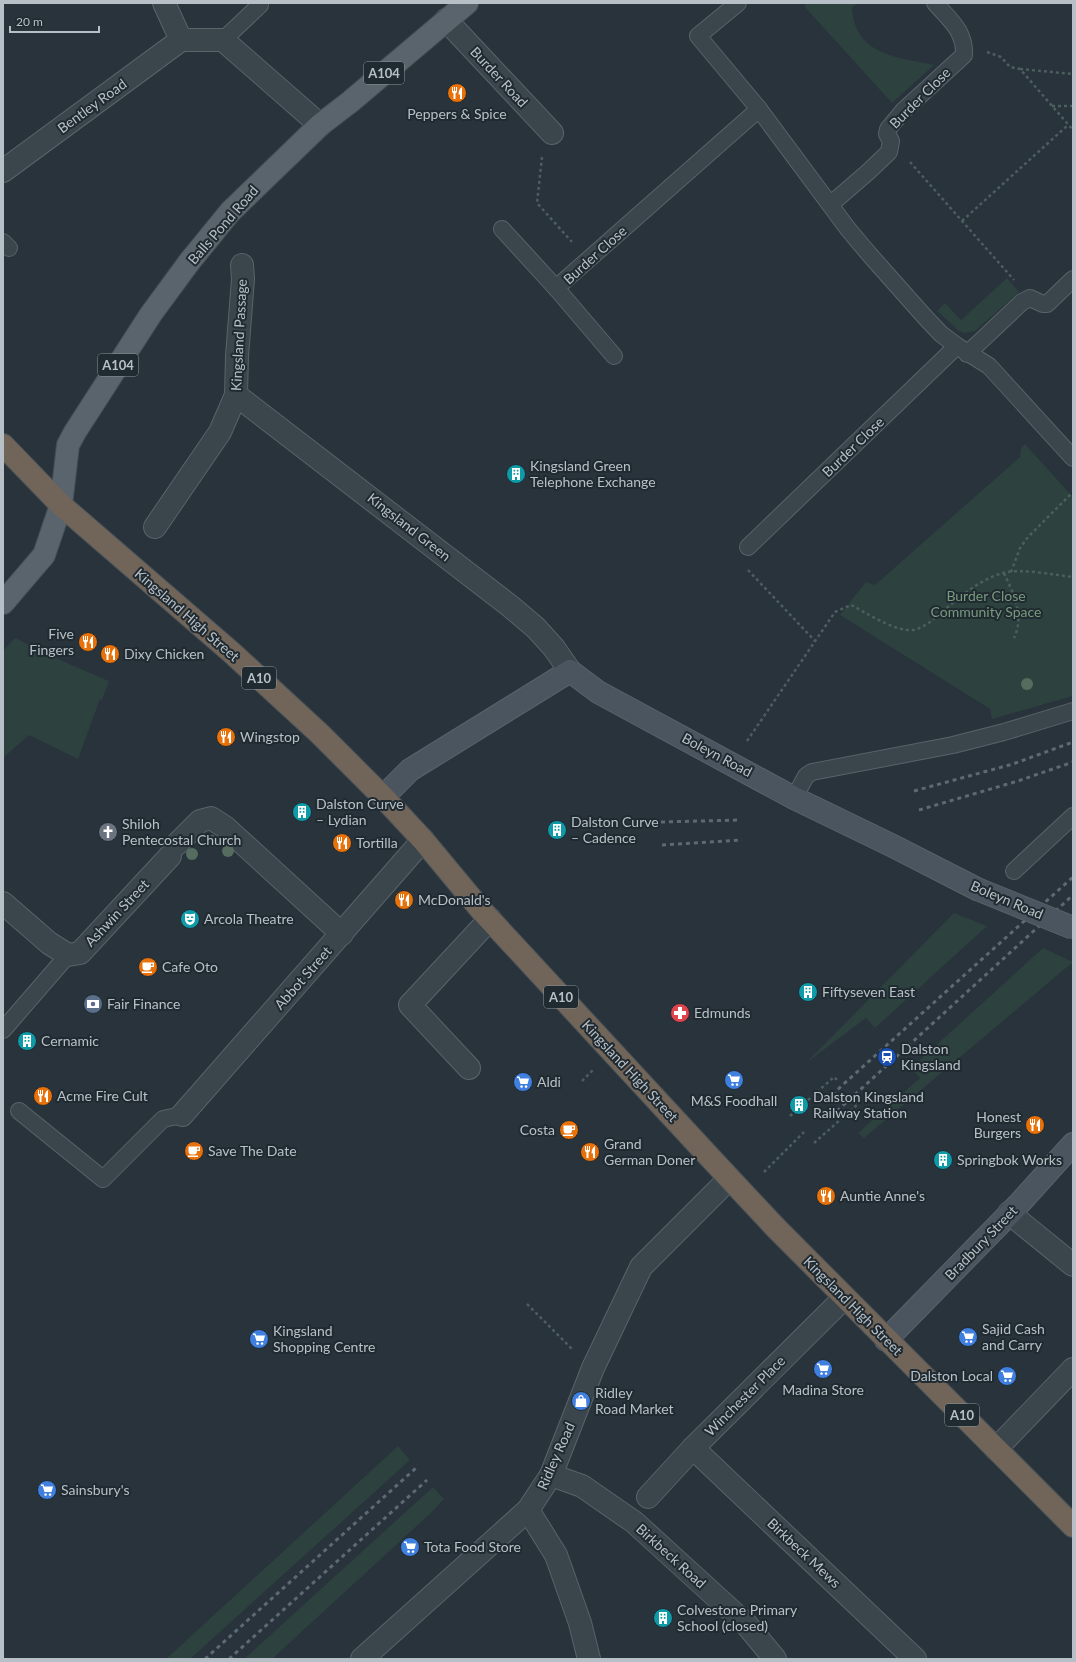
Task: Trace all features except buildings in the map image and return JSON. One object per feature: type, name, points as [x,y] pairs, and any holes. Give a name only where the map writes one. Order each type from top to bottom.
[{"type":"highway","name":"A10","points":[[3,445],[61,505]]},
{"type":"highway","name":"Kingsland High Street","points":[[61,505],[231,652],[320,734],[383,797],[423,840],[490,919],[729,1179],[844,1298],[1073,1526]]},
{"type":"main road","name":"Balls Pond Road","points":[[61,505],[68,445],[97,396],[151,314],[190,261],[230,212],[320,125],[350,102],[467,3]]},
{"type":"main road","name":"A104","points":[[3,603],[44,555],[61,505]]},
{"type":"street","points":[[164,3],[181,40],[223,40],[320,125]]},
{"type":"street","name":"Burder Road","points":[[446,20],[552,133]]},
{"type":"street","name":"Bentley Road","points":[[3,171],[181,40]]},
{"type":"street","name":"Kingsland Passage","points":[[155,527],[220,432],[236,395],[237,356],[243,279],[242,265]]},
{"type":"street","name":"Kingsland Green","points":[[236,395],[510,606],[536,628],[554,648],[570,671]]},
{"type":"street","points":[[383,797],[410,770],[570,671]]},
{"type":"street","name":"Boleyn Road","points":[[570,671],[598,692],[794,798],[977,889],[1073,928]]},
{"type":"street","name":"Ashwin Street","points":[[68,955],[80,952],[200,821],[211,818],[225,827],[342,934]]},
{"type":"street","name":"Abbot Street","points":[[182,1115],[423,840]]},
{"type":"street","points":[[3,903],[49,943],[68,955]]},
{"type":"street","points":[[469,1068],[410,1004],[490,919]]},
{"type":"street","name":"Bradbury Street","points":[[886,1340],[1009,1213],[1073,1144]]},
{"type":"street","name":"Ridley Road","points":[[362,1659],[528,1510],[551,1475],[593,1368],[641,1267],[729,1179]]},
{"type":"street","points":[[1009,1213],[1073,1265]]},
{"type":"street","name":"Winchester Place","points":[[648,1497],[692,1448],[844,1298]]},
{"type":"street","points":[[996,1449],[1073,1369]]},
{"type":"street","name":"Birkbeck Mews","points":[[692,1448],[915,1659]]},
{"type":"street","name":"Birkbeck Road","points":[[551,1475],[582,1486],[634,1522],[746,1624],[775,1659]]},
{"type":"street","points":[[528,1510],[556,1554],[580,1623],[589,1659]]},
{"type":"lane","points":[[223,40],[260,5],[260,3]]},
{"type":"lane","points":[[738,3],[698,36],[759,109],[868,254],[932,325],[962,350],[989,366],[1073,458]]},
{"type":"lane","points":[[935,3],[958,29],[965,44]]},
{"type":"lane","name":"Burder Close","points":[[831,204],[889,152],[891,141],[887,134],[888,129],[903,111],[964,55],[965,44]]},
{"type":"lane","name":"Burder Close","points":[[556,288],[759,109]]},
{"type":"lane","points":[[502,229],[556,288],[614,356]]},
{"type":"lane","points":[[1030,298],[1043,304],[1047,304],[1073,279]]},
{"type":"lane","name":"Burder Close","points":[[748,547],[962,350],[1022,302],[1030,298]]},
{"type":"lane","points":[[794,798],[806,776],[812,772],[952,745],[1004,732],[1073,711]]},
{"type":"lane","points":[[1014,871],[1073,816]]},
{"type":"lane","points":[[3,1030],[68,955]]},
{"type":"lane","points":[[19,1111],[103,1179],[163,1120],[182,1115]]},
{"type":"path","points":[[965,44],[1001,57],[1010,67],[1073,74]]},
{"type":"path","points":[[1020,69],[1073,130]]},
{"type":"path","points":[[1052,106],[1073,106]]},
{"type":"path","points":[[962,221],[1068,126]]},
{"type":"path","points":[[552,133],[542,159],[537,203],[588,260]]},
{"type":"path","points":[[891,141],[1030,298]]},
{"type":"path","points":[[1011,572],[1020,548],[1028,537],[1073,492]]},
{"type":"path","points":[[748,547],[737,558],[815,641]]},
{"type":"path","points":[[747,741],[835,612],[851,605],[897,627],[913,630],[925,626],[972,588],[989,578],[1004,573],[1011,572],[1073,577]]},
{"type":"path","points":[[1004,573],[1014,595],[1018,612],[1019,624],[1014,638]]},
{"type":"path","points":[[582,1082],[595,1068]]},
{"type":"path","points":[[790,1116],[834,1077],[837,1080]]},
{"type":"path","points":[[814,1144],[858,1104],[855,1101]]},
{"type":"path","points":[[764,1172],[804,1132]]},
{"type":"path","points":[[527,1304],[593,1368]]},
{"type":"green space","points":[[807,3],[860,3],[852,7],[855,23],[860,35],[869,44],[892,56],[934,65],[892,103],[804,6]]},
{"type":"green space","points":[[1007,278],[1019,292],[975,331],[965,333],[959,331],[937,311],[945,303],[961,320]]},
{"type":"green space","name":"Burder Close Community Space","points":[[1025,444],[1073,497],[1073,696],[992,719],[990,709],[840,615],[866,582],[875,585],[1020,457],[1021,448]]},
{"type":"green space","points":[[15,638],[60,660],[109,681],[102,700],[100,699],[78,759],[29,735],[3,758],[3,651]]},
{"type":"green space","points":[[954,913],[987,926],[875,1028],[866,1018],[806,1063]]},
{"type":"green space","points":[[1043,948],[1073,962],[864,1138],[858,1133],[920,1078],[911,1068]]},
{"type":"green space","points":[[398,1446],[410,1460],[190,1659],[166,1659]]},
{"type":"green space","points":[[433,1487],[444,1499],[432,1512],[272,1659],[244,1659]]},
{"type":"railway","points":[[914,791],[1013,764],[1073,742]]},
{"type":"railway","points":[[919,810],[1018,781],[1073,762]]},
{"type":"railway","points":[[661,822],[740,820]]},
{"type":"railway","points":[[662,845],[742,840]]},
{"type":"railway","points":[[826,1100],[1073,877]]},
{"type":"railway","points":[[837,1111],[1073,895]]},
{"type":"railway","points":[[205,1659],[416,1468]]},
{"type":"railway","points":[[229,1659],[427,1480]]},
{"type":"place","name":"Peppers & Spice","points":[[457,93]]},
{"type":"place","name":"Kingsland Green Telephone Exchange","points":[[516,474]]},
{"type":"place","name":"Five Fingers","points":[[88,642]]},
{"type":"place","name":"Dixy Chicken","points":[[110,654]]},
{"type":"place","name":"Wingstop","points":[[226,737]]},
{"type":"place","name":"Dalston Curve – Lydian","points":[[302,812]]},
{"type":"place","name":"Dalston Curve – Cadence","points":[[557,830]]},
{"type":"place","name":"Shiloh Pentecostal Church","points":[[108,832]]},
{"type":"place","name":"Tortilla","points":[[342,843]]},
{"type":"place","name":"McDonald's","points":[[404,900]]},
{"type":"place","name":"Arcola Theatre","points":[[190,919]]},
{"type":"place","name":"Cafe Oto","points":[[148,967]]},
{"type":"place","name":"Fiftyseven East","points":[[808,992]]},
{"type":"place","name":"Fair Finance","points":[[93,1004]]},
{"type":"place","name":"Edmunds","points":[[680,1013]]},
{"type":"place","name":"Cernamic","points":[[27,1041]]},
{"type":"place","name":"Dalston Kingsland","points":[[887,1057]]},
{"type":"place","name":"M&S Foodhall","points":[[734,1080]]},
{"type":"place","name":"Aldi","points":[[523,1082]]},
{"type":"place","name":"Acme Fire Cult","points":[[43,1096]]},
{"type":"place","name":"Dalston Kingsland Railway Station","points":[[799,1105]]},
{"type":"place","name":"Honest Burgers","points":[[1035,1125]]},
{"type":"place","name":"Costa","points":[[569,1130]]},
{"type":"place","name":"Save The Date","points":[[194,1151]]},
{"type":"place","name":"Grand German Doner","points":[[590,1152]]},
{"type":"place","name":"Springbok Works","points":[[943,1160]]},
{"type":"place","name":"Auntie Anne's","points":[[826,1196]]},
{"type":"place","name":"Sajid Cash and Carry","points":[[968,1337]]},
{"type":"place","name":"Kingsland Shopping Centre","points":[[259,1339]]},
{"type":"place","name":"Madina Store","points":[[823,1369]]},
{"type":"place","name":"Dalston Local","points":[[1007,1376]]},
{"type":"place","name":"Ridley Road Market","points":[[581,1401]]},
{"type":"place","name":"Sainsbury's","points":[[47,1490]]},
{"type":"place","name":"Tota Food Store","points":[[410,1547]]},
{"type":"place","name":"Colvestone Primary School (closed)","points":[[663,1618]]}]
